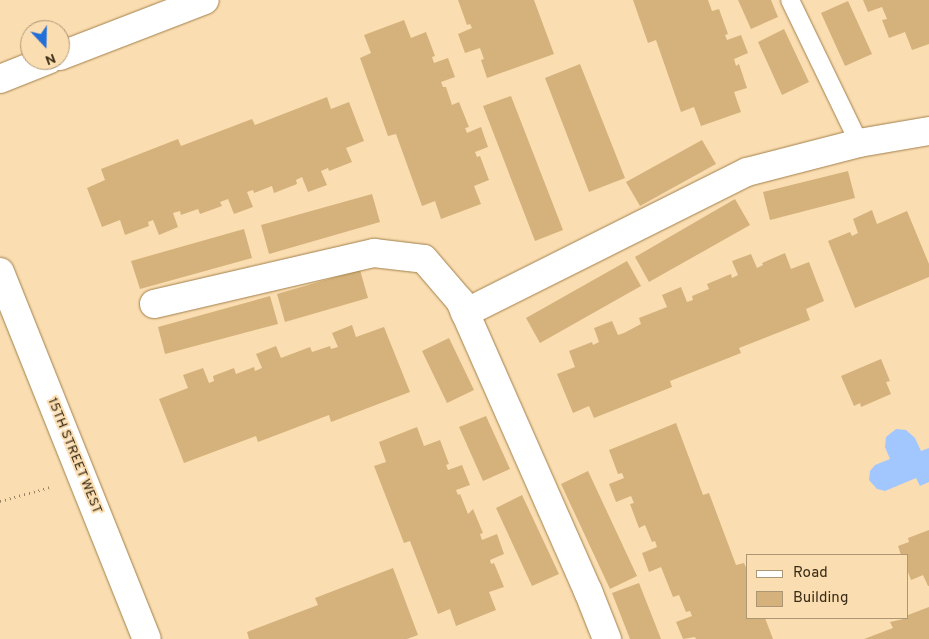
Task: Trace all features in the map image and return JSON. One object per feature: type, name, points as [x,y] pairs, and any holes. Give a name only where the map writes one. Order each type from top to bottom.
[{"type":"street","points":[[70,52],[205,0]]},
{"type":"street","points":[[0,78],[21,70]]},
{"type":"street","points":[[465,314],[747,172],[859,143],[929,131]]},
{"type":"street","points":[[154,304],[374,253],[424,259],[460,301],[588,591],[607,639]]},
{"type":"street","name":"15TH STREET WEST","points":[[0,272],[147,639]]},
{"type":"lane","points":[[790,0],[859,143]]},
{"type":"path","points":[[0,500],[83,479]]},
{"type":"water","points":[[896,429],[906,430],[915,438],[921,451],[929,448],[929,482],[920,486],[916,478],[885,491],[877,489],[869,480],[870,471],[875,465],[890,459],[885,447],[886,437]]},
{"type":"building","points":[[458,0],[534,0],[554,54],[487,78],[481,60],[484,59],[480,48],[465,53],[458,34],[472,28],[470,24],[467,25]]},
{"type":"building","points":[[633,0],[708,0],[712,11],[719,9],[728,34],[725,35],[727,40],[741,35],[748,53],[734,59],[736,66],[739,64],[747,88],[734,92],[741,112],[701,126],[694,107],[681,112],[656,40],[648,43]]},
{"type":"building","points":[[738,0],[771,0],[778,17],[751,29]]},
{"type":"building","points":[[863,0],[929,0],[929,44],[912,50],[905,32],[889,38],[882,20],[887,19],[882,7],[868,12]]},
{"type":"building","points":[[848,1],[872,54],[845,66],[821,13]]},
{"type":"building","points":[[404,20],[411,38],[426,32],[435,56],[432,57],[434,63],[448,58],[455,77],[441,82],[443,87],[446,87],[452,105],[459,102],[469,127],[465,128],[467,133],[481,127],[488,147],[475,152],[477,157],[480,156],[489,180],[474,186],[481,204],[441,219],[435,201],[422,206],[396,134],[388,136],[360,58],[371,53],[364,35]]},
{"type":"building","points":[[784,29],[809,82],[782,95],[758,42]]},
{"type":"building","points":[[580,64],[625,178],[589,192],[545,78]]},
{"type":"building","points":[[511,96],[563,230],[535,241],[483,106]]},
{"type":"building","points":[[327,97],[331,109],[349,102],[364,141],[346,148],[352,162],[329,171],[328,168],[321,171],[327,185],[308,192],[302,177],[296,180],[297,184],[274,193],[272,186],[254,193],[253,190],[247,192],[253,207],[234,214],[228,199],[220,202],[222,206],[200,214],[198,209],[181,215],[180,211],[173,213],[178,227],[159,235],[153,220],[148,222],[149,226],[125,235],[120,220],[102,227],[87,188],[105,180],[101,169],[178,139],[181,146],[252,119],[255,125]]},
{"type":"building","points":[[702,140],[716,164],[640,206],[626,182]]},
{"type":"building","points":[[848,171],[855,198],[770,220],[763,192]]},
{"type":"building","points":[[372,194],[380,222],[269,254],[261,225]]},
{"type":"building","points":[[735,199],[750,225],[649,282],[635,257]]},
{"type":"building","points":[[872,210],[877,224],[907,211],[929,264],[929,277],[855,308],[828,241],[850,232],[852,236],[858,233],[853,219]]},
{"type":"building","points":[[244,229],[252,258],[140,289],[131,261]]},
{"type":"building","points":[[785,253],[791,269],[809,262],[824,301],[806,309],[810,320],[739,348],[741,353],[670,381],[672,387],[594,418],[589,406],[573,413],[557,374],[575,367],[569,351],[592,342],[593,345],[599,342],[594,328],[612,321],[618,335],[624,333],[641,324],[639,318],[667,307],[662,295],[681,287],[687,302],[693,300],[692,296],[709,289],[707,284],[731,274],[732,278],[738,275],[732,261],[751,254],[757,268],[763,265],[762,263]]},
{"type":"building","points":[[627,261],[641,286],[540,343],[526,318]]},
{"type":"building","points":[[360,270],[368,298],[285,322],[277,294]]},
{"type":"building","points":[[270,296],[278,324],[165,354],[158,327]]},
{"type":"building","points":[[352,325],[356,337],[384,327],[410,392],[331,422],[329,415],[258,442],[256,436],[184,463],[159,399],[188,388],[183,375],[203,368],[209,383],[214,381],[213,376],[234,368],[236,374],[254,367],[255,371],[262,368],[256,354],[276,346],[281,358],[310,347],[312,352],[330,346],[331,349],[338,347],[332,333]]},
{"type":"building","points":[[449,338],[474,390],[447,403],[422,351]]},
{"type":"building","points":[[881,359],[890,381],[886,382],[891,394],[861,407],[860,403],[854,406],[841,376]]},
{"type":"building","points":[[486,416],[510,469],[483,481],[459,427]]},
{"type":"building","points":[[676,423],[703,495],[709,493],[736,565],[744,563],[746,568],[746,619],[765,619],[773,639],[696,639],[695,637],[683,639],[676,622],[692,616],[690,611],[686,612],[679,595],[673,597],[661,567],[649,572],[642,553],[657,547],[655,541],[652,542],[645,525],[639,528],[630,504],[634,503],[631,496],[616,502],[609,484],[624,478],[622,473],[618,474],[609,450]]},
{"type":"building","points":[[417,427],[424,446],[440,440],[449,464],[446,465],[448,470],[462,465],[470,485],[456,490],[458,495],[460,494],[468,514],[473,509],[483,533],[480,534],[482,540],[497,534],[504,554],[490,560],[491,564],[494,563],[504,587],[489,592],[496,610],[456,626],[450,609],[438,614],[410,541],[404,543],[374,466],[386,462],[379,442]]},
{"type":"building","points":[[588,471],[637,576],[610,589],[561,484]]},
{"type":"building","points":[[522,495],[559,574],[532,586],[496,508]]},
{"type":"building","points":[[929,530],[929,586],[923,575],[911,580],[909,575],[909,554],[901,554],[898,546],[909,542],[908,538]]},
{"type":"building","points":[[393,568],[418,635],[407,639],[249,639],[247,632],[318,605],[315,598]]},
{"type":"building","points":[[639,583],[661,639],[630,639],[612,593]]},
{"type":"building","points":[[929,607],[929,639],[864,639],[893,628],[890,622],[909,619],[909,615]]}]
